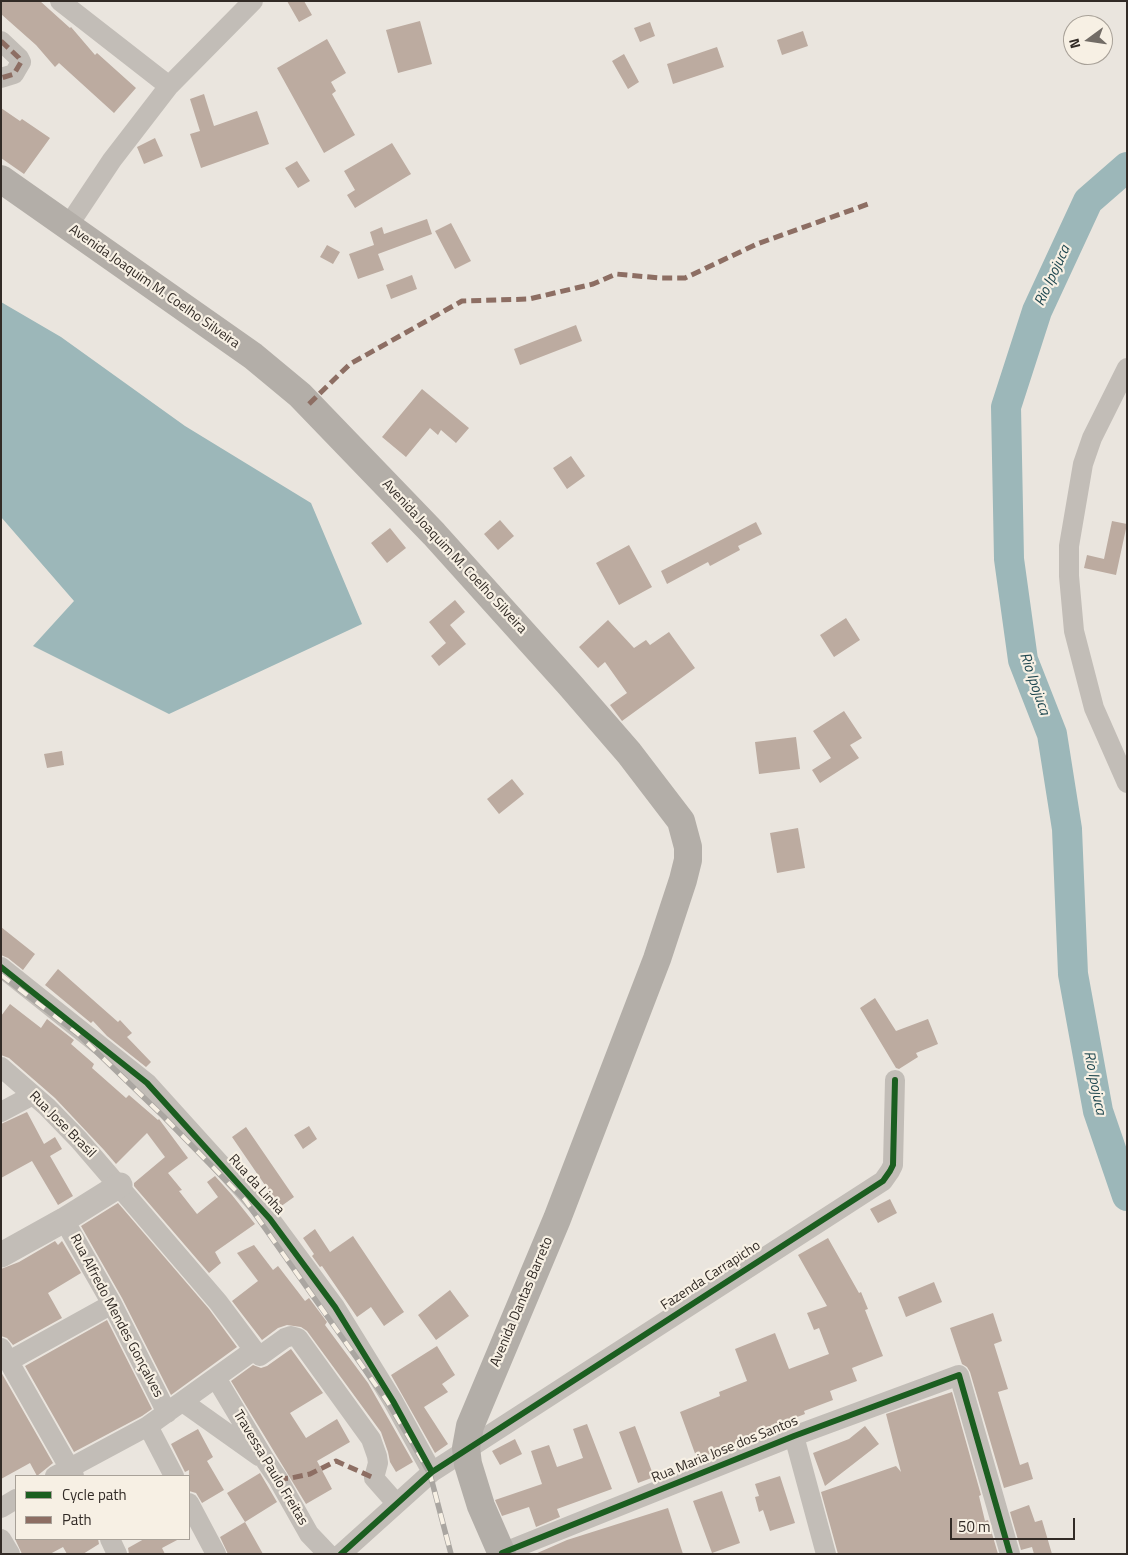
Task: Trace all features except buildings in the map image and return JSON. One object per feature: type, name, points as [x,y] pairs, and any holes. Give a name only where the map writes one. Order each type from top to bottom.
[{"type":"main road","name":"Avenida Joaquim M. Coelho Silveira","points":[[1,179],[253,356],[300,395],[434,534],[570,684],[629,753],[681,821],[688,847],[688,860],[683,880],[657,959],[621,1052]]},
{"type":"main road","name":"Avenida Dantas Barreto","points":[[502,1554],[473,1484],[468,1464],[466,1448],[470,1426],[557,1219],[621,1052]]},
{"type":"street","points":[[60,1],[169,86]]},
{"type":"street","points":[[68,226],[112,160],[169,86],[253,1]]},
{"type":"street","points":[[1,41],[21,62],[14,74],[1,78]]},
{"type":"street","points":[[1127,368],[1092,438],[1083,464],[1069,546],[1069,576],[1074,632],[1094,708],[1127,783]]},
{"type":"street","name":"Rua da Linha","points":[[1,967],[147,1083],[270,1219],[335,1307],[394,1401],[432,1472]]},
{"type":"street","name":"Rua Jose Brasil","points":[[1,1067],[60,1120],[120,1185],[218,1302],[254,1350]]},
{"type":"street","name":"Fazenda Carrapicho","points":[[341,1554],[432,1472],[466,1448],[883,1181],[893,1165],[895,1080]]},
{"type":"street","points":[[1,1112],[33,1095]]},
{"type":"street","points":[[1,1255],[64,1220],[120,1185]]},
{"type":"street","name":"Rua Alfredo Mendes Gonçalves","points":[[64,1220],[175,1408]]},
{"type":"street","points":[[112,1304],[5,1355],[66,1474],[148,1426],[254,1350],[260,1356],[285,1338],[291,1336],[298,1338],[371,1438],[378,1463],[374,1478],[396,1503]]},
{"type":"street","name":"Rua Maria Jose dos Santos","points":[[502,1554],[794,1436],[959,1375],[1010,1554]]},
{"type":"street","name":"Travessa Paulo Freitas","points":[[216,1378],[265,1460],[278,1478],[309,1534],[328,1554]]},
{"type":"street","points":[[175,1408],[265,1460]]},
{"type":"street","points":[[148,1426],[173,1475]]},
{"type":"street","points":[[794,1436],[826,1554]]},
{"type":"street","points":[[1,1508],[15,1500]]},
{"type":"street","points":[[190,1505],[216,1554]]},
{"type":"street","points":[[1,1539],[10,1554]]},
{"type":"street","points":[[110,1540],[117,1554]]},
{"type":"water","points":[[1,302],[61,337],[185,426],[311,503],[362,624],[169,714],[33,646],[74,601],[1,517]]},
{"type":"waterway","name":"Rio Ipojuca","points":[[1127,167],[1088,201],[1037,311],[1006,407],[1009,559],[1023,660],[1052,734],[1067,829],[1073,974],[1098,1111],[1127,1196]]},
{"type":"railway","points":[[1,975],[78,1034],[163,1116],[245,1200],[387,1401],[414,1446],[430,1474],[451,1554]]},
{"type":"marked path","points":[[1,41],[21,62],[14,74],[1,78]]},
{"type":"marked path","points":[[309,404],[350,364],[462,301],[529,299],[593,284],[616,274],[685,278],[757,244],[871,203]]},
{"type":"marked path","points":[[278,1479],[310,1474],[336,1461],[374,1478]]},
{"type":"cycle path","points":[[1,967],[147,1083],[270,1219],[335,1307],[393,1401],[432,1472]]},
{"type":"cycle path","points":[[341,1554],[432,1472],[883,1181],[893,1165],[895,1080]]},
{"type":"cycle path","points":[[502,1553],[794,1436],[959,1375],[1010,1554]]}]
